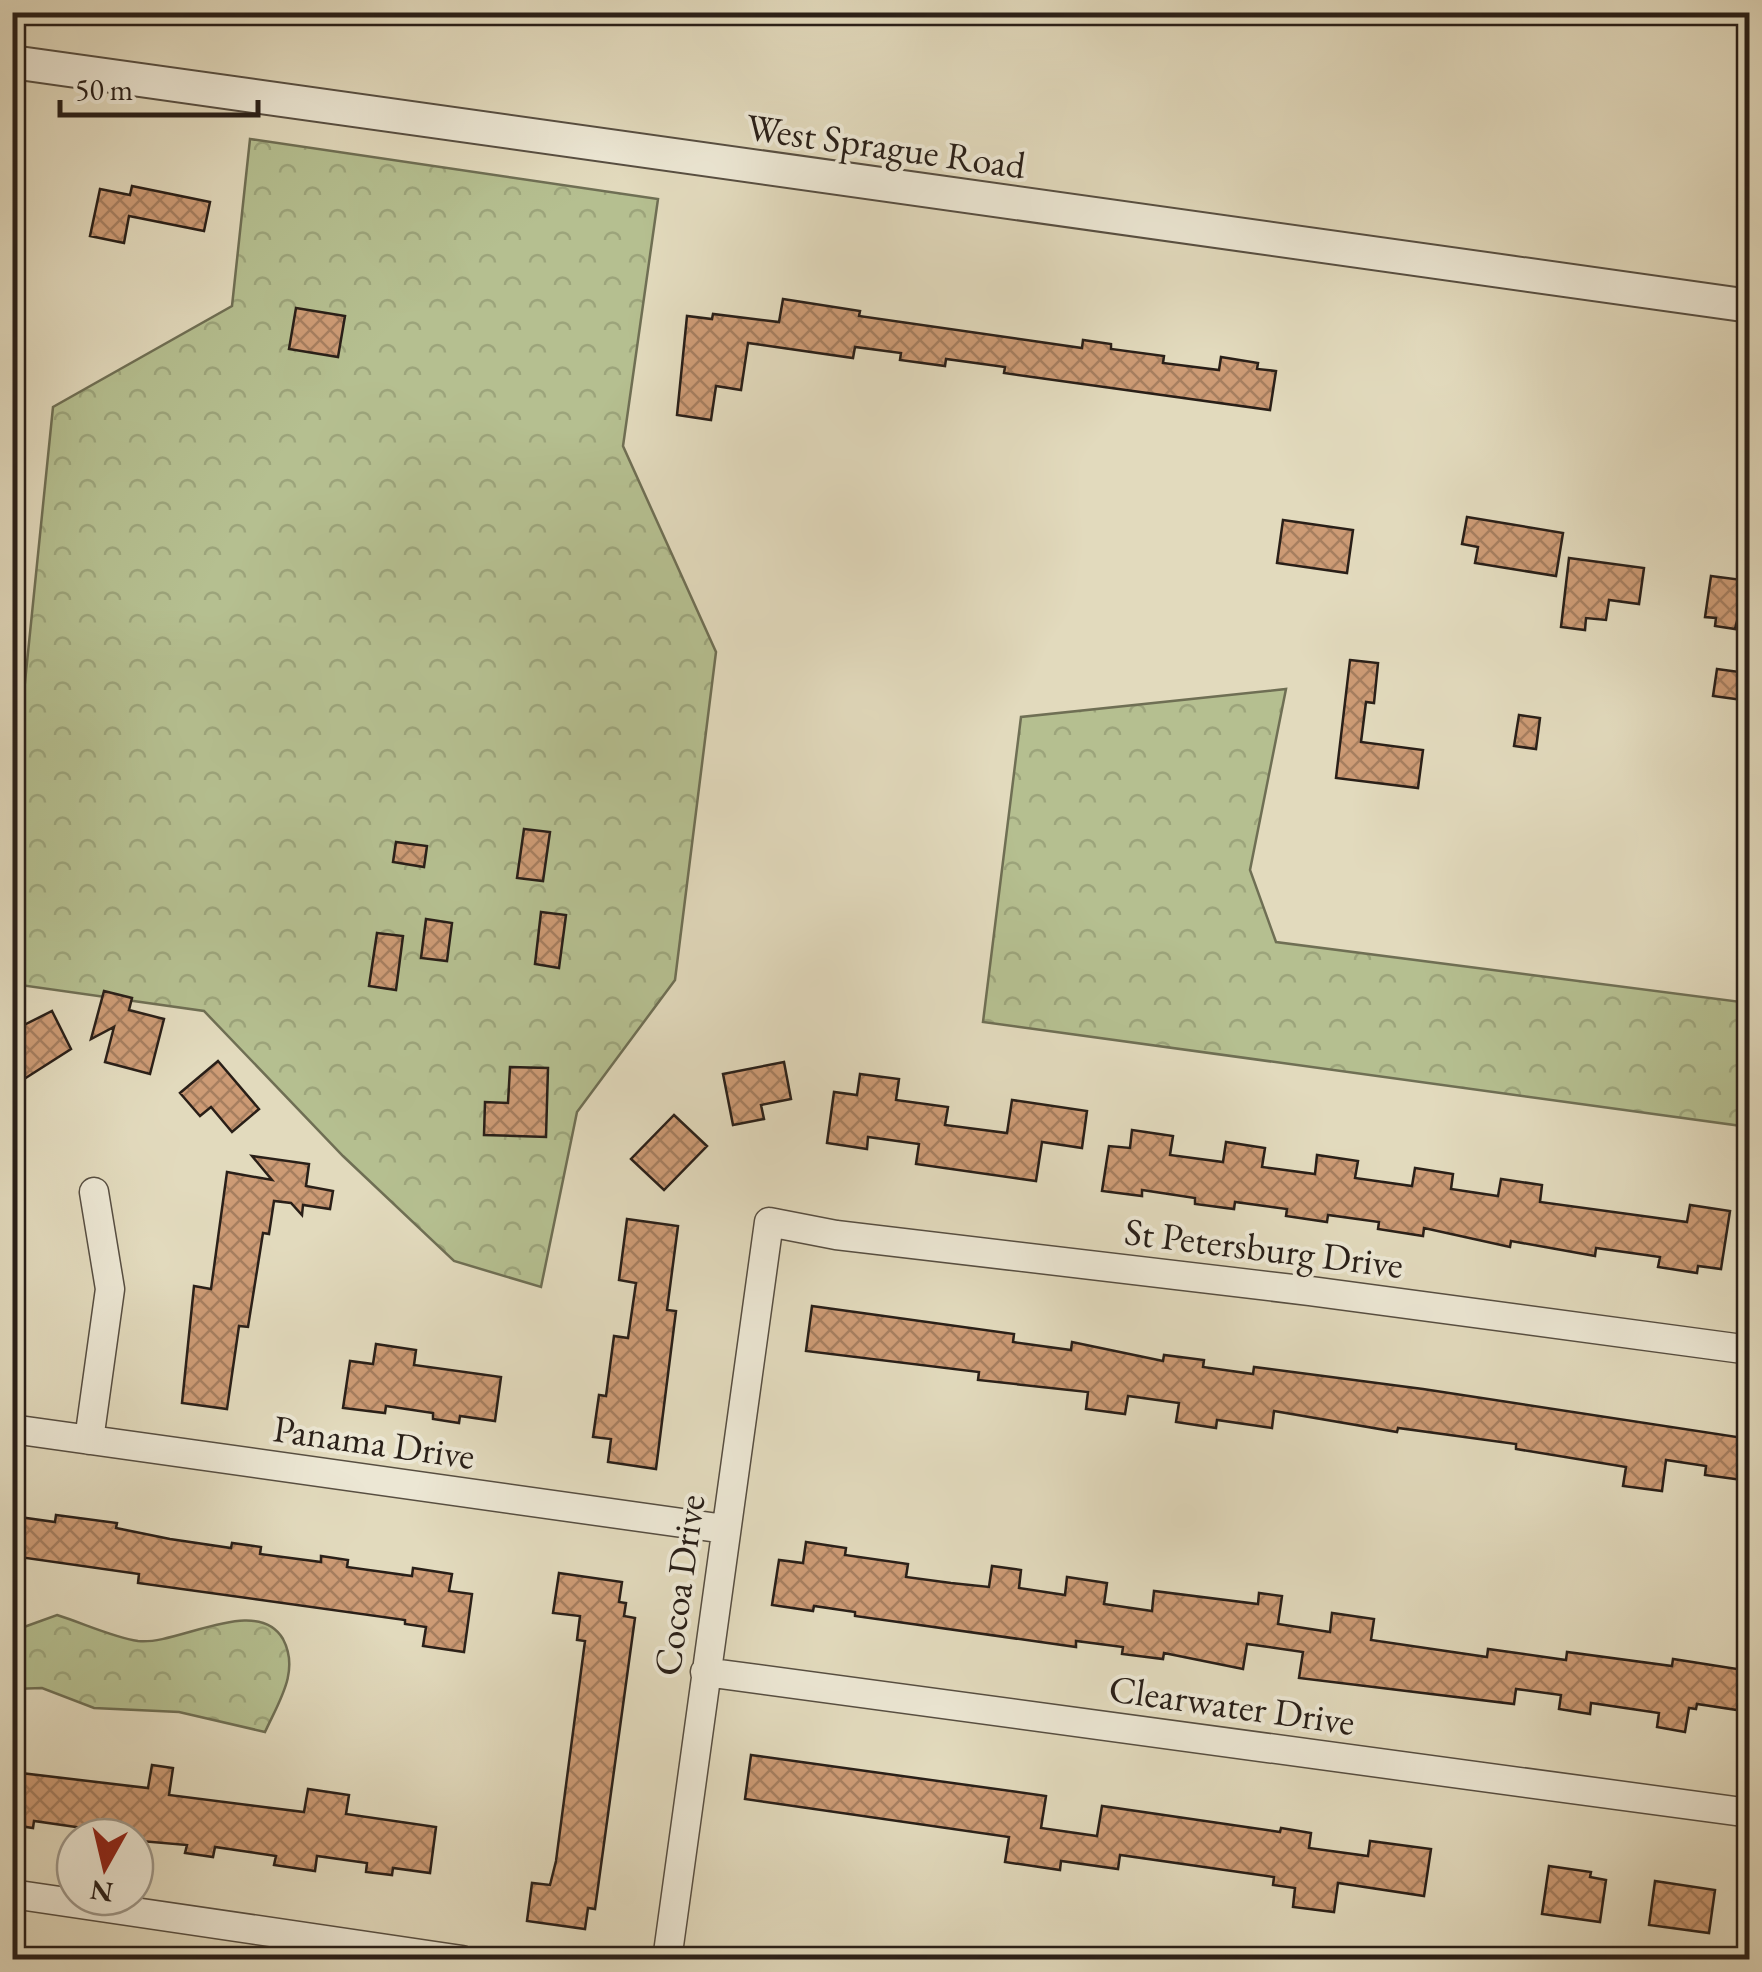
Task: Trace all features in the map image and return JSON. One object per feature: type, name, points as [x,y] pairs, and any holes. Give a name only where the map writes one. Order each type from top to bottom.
[{"type":"street","name":"West Sprague Road","points":[[12,62],[1514,276],[1750,306]]},
{"type":"street","points":[[89,1440],[110,1289],[94,1192]]},
{"type":"street","name":"St Petersburg Drive","points":[[769,1222],[836,1236],[1310,1290],[1750,1350]]},
{"type":"street","name":"Cocoa Drive","points":[[667,1960],[769,1222]]},
{"type":"street","name":"Panama Drive","points":[[12,1429],[725,1529]]},
{"type":"street","name":"Clearwater Drive","points":[[705,1672],[1750,1813]]},
{"type":"street","points":[[12,1894],[462,1960]]},
{"type":"green space","points":[[250,139],[658,199],[623,446],[716,652],[675,980],[577,1112],[541,1287],[454,1261],[343,1156],[204,1011],[13,984],[13,800],[53,407],[232,306]]},
{"type":"green space","points":[[1286,689],[1250,870],[1276,942],[1749,1003],[1749,1127],[983,1022],[1021,717]]},
{"type":"green space","points":[[57,1615],[138,1641],[154,1641],[236,1621],[255,1621],[271,1626],[283,1639],[289,1663],[286,1686],[265,1732],[179,1712],[94,1708],[42,1688],[13,1689],[13,1631]]},
{"type":"building","points":[[132,186],[210,202],[204,231],[129,216],[124,243],[90,236],[100,189],[130,195]]},
{"type":"building","points":[[783,299],[860,311],[859,316],[1082,348],[1083,340],[1111,344],[1111,349],[1164,356],[1163,363],[1219,370],[1221,357],[1258,363],[1257,369],[1276,371],[1270,410],[1004,373],[1005,367],[946,359],[945,366],[900,360],[901,353],[855,347],[853,358],[748,343],[741,390],[716,386],[711,420],[677,415],[687,316],[712,319],[713,314],[779,322]]},
{"type":"building","points":[[296,308],[345,316],[338,357],[289,349]]},
{"type":"building","points":[[1467,517],[1563,533],[1556,576],[1475,563],[1478,547],[1462,544]]},
{"type":"building","points":[[1283,520],[1353,530],[1347,573],[1277,563]]},
{"type":"building","points":[[1569,558],[1644,568],[1639,604],[1609,600],[1606,620],[1586,618],[1585,630],[1561,627]]},
{"type":"building","points":[[1711,576],[1750,581],[1750,622],[1737,621],[1735,629],[1715,626],[1716,618],[1705,617]]},
{"type":"building","points":[[1350,660],[1378,663],[1374,703],[1366,702],[1361,742],[1423,750],[1418,788],[1336,778]]},
{"type":"building","points":[[1717,669],[1747,673],[1743,700],[1713,696]]},
{"type":"building","points":[[1519,715],[1540,718],[1536,749],[1514,746]]},
{"type":"building","points":[[524,829],[550,832],[543,881],[517,878]]},
{"type":"building","points":[[396,842],[427,846],[424,867],[393,862]]},
{"type":"building","points":[[541,912],[566,915],[559,968],[535,964]]},
{"type":"building","points":[[426,919],[452,923],[447,961],[421,958]]},
{"type":"building","points":[[377,933],[403,936],[396,990],[369,986]]},
{"type":"building","points":[[104,991],[132,998],[129,1010],[164,1019],[150,1074],[105,1062],[114,1027],[91,1039]]},
{"type":"building","points":[[52,1011],[71,1049],[21,1081],[12,1063],[12,1031]]},
{"type":"building","points":[[218,1061],[259,1109],[232,1132],[211,1107],[200,1116],[180,1093]]},
{"type":"building","points":[[784,1062],[791,1099],[761,1105],[764,1119],[733,1125],[723,1074]]},
{"type":"building","points":[[510,1067],[548,1068],[546,1137],[484,1135],[485,1102],[508,1103]]},
{"type":"building","points":[[860,1074],[899,1079],[896,1100],[948,1107],[945,1125],[1007,1133],[1012,1100],[1087,1111],[1082,1148],[1042,1142],[1036,1181],[916,1164],[919,1144],[868,1137],[867,1149],[827,1143],[834,1092],[857,1095]]},
{"type":"building","points":[[674,1115],[707,1146],[664,1190],[631,1159]]},
{"type":"building","points":[[1132,1130],[1173,1136],[1170,1155],[1223,1162],[1226,1142],[1265,1148],[1262,1167],[1315,1174],[1317,1155],[1358,1161],[1355,1178],[1412,1186],[1415,1168],[1453,1174],[1451,1189],[1498,1196],[1501,1179],[1542,1185],[1540,1202],[1687,1222],[1690,1205],[1730,1211],[1721,1269],[1698,1266],[1697,1273],[1658,1267],[1660,1257],[1596,1248],[1595,1256],[1511,1241],[1510,1247],[1424,1228],[1423,1236],[1378,1229],[1379,1222],[1328,1215],[1327,1222],[1286,1216],[1287,1209],[1235,1202],[1234,1209],[1142,1190],[1142,1196],[1102,1191],[1109,1146],[1130,1148]]},
{"type":"building","points":[[252,1156],[309,1164],[306,1186],[333,1191],[330,1209],[303,1205],[302,1215],[291,1203],[274,1201],[269,1234],[263,1233],[248,1327],[239,1326],[227,1409],[182,1403],[194,1286],[211,1289],[227,1172],[272,1180]]},
{"type":"building","points":[[627,1219],[678,1226],[667,1310],[676,1311],[656,1469],[608,1462],[611,1439],[593,1437],[599,1395],[606,1396],[614,1336],[628,1338],[636,1283],[619,1280]]},
{"type":"building","points":[[812,1306],[1014,1334],[1013,1342],[1071,1350],[1072,1342],[1163,1361],[1164,1355],[1204,1360],[1203,1367],[1253,1374],[1254,1367],[1423,1389],[1750,1439],[1750,1481],[1705,1475],[1706,1466],[1666,1460],[1662,1491],[1623,1486],[1626,1467],[1516,1449],[1516,1444],[1398,1428],[1397,1432],[1274,1411],[1272,1428],[1217,1420],[1216,1428],[1176,1422],[1179,1403],[1128,1396],[1125,1414],[1086,1409],[1088,1392],[978,1380],[979,1372],[806,1351]]},
{"type":"building","points":[[376,1344],[416,1350],[414,1365],[501,1377],[495,1421],[460,1416],[459,1423],[433,1419],[433,1413],[386,1406],[385,1413],[343,1408],[350,1361],[373,1364]]},
{"type":"building","points":[[56,1515],[117,1523],[116,1528],[170,1539],[231,1548],[232,1543],[261,1547],[260,1554],[321,1562],[321,1556],[348,1560],[347,1567],[412,1576],[413,1568],[452,1574],[449,1591],[472,1594],[464,1652],[423,1646],[426,1627],[405,1624],[405,1620],[138,1583],[139,1574],[12,1556],[12,1516],[55,1522]]},
{"type":"building","points":[[806,1542],[846,1548],[845,1555],[908,1564],[906,1577],[989,1587],[992,1566],[1021,1570],[1019,1588],[1065,1595],[1067,1577],[1107,1583],[1104,1604],[1152,1611],[1154,1591],[1258,1604],[1259,1593],[1282,1596],[1278,1624],[1330,1632],[1332,1613],[1374,1619],[1371,1640],[1487,1657],[1488,1649],[1566,1660],[1567,1652],[1672,1666],[1673,1659],[1750,1671],[1750,1712],[1697,1704],[1696,1709],[1689,1708],[1685,1732],[1657,1727],[1659,1713],[1591,1703],[1590,1714],[1559,1709],[1561,1695],[1516,1689],[1514,1704],[1299,1678],[1303,1652],[1247,1644],[1243,1669],[1164,1653],[1163,1659],[1122,1654],[1123,1647],[1076,1641],[1076,1647],[855,1616],[855,1612],[814,1606],[813,1611],[772,1605],[779,1560],[803,1563]]},
{"type":"building","points":[[559,1573],[622,1582],[619,1602],[626,1603],[624,1616],[635,1618],[595,1909],[588,1908],[585,1929],[527,1921],[532,1883],[550,1885],[556,1861],[585,1641],[577,1640],[580,1616],[553,1613]]},
{"type":"building","points":[[751,1755],[1046,1796],[1041,1828],[1097,1836],[1102,1806],[1311,1833],[1309,1848],[1368,1856],[1370,1841],[1431,1849],[1424,1896],[1338,1883],[1334,1912],[1293,1907],[1295,1888],[1273,1885],[1274,1877],[1120,1855],[1118,1869],[1061,1861],[1060,1870],[1005,1862],[1009,1837],[745,1799]]},
{"type":"building","points":[[152,1765],[173,1768],[169,1795],[304,1812],[308,1789],[349,1795],[346,1814],[436,1827],[430,1873],[393,1868],[392,1875],[366,1872],[367,1863],[317,1856],[315,1871],[274,1865],[276,1856],[215,1847],[213,1857],[185,1853],[187,1845],[155,1842],[155,1817],[55,1817],[55,1824],[34,1821],[33,1828],[12,1825],[12,1772],[148,1788]]},
{"type":"building","points":[[1549,1866],[1591,1872],[1590,1877],[1606,1880],[1600,1922],[1542,1914]]},
{"type":"building","points":[[1655,1881],[1715,1890],[1709,1933],[1649,1925]]}]
